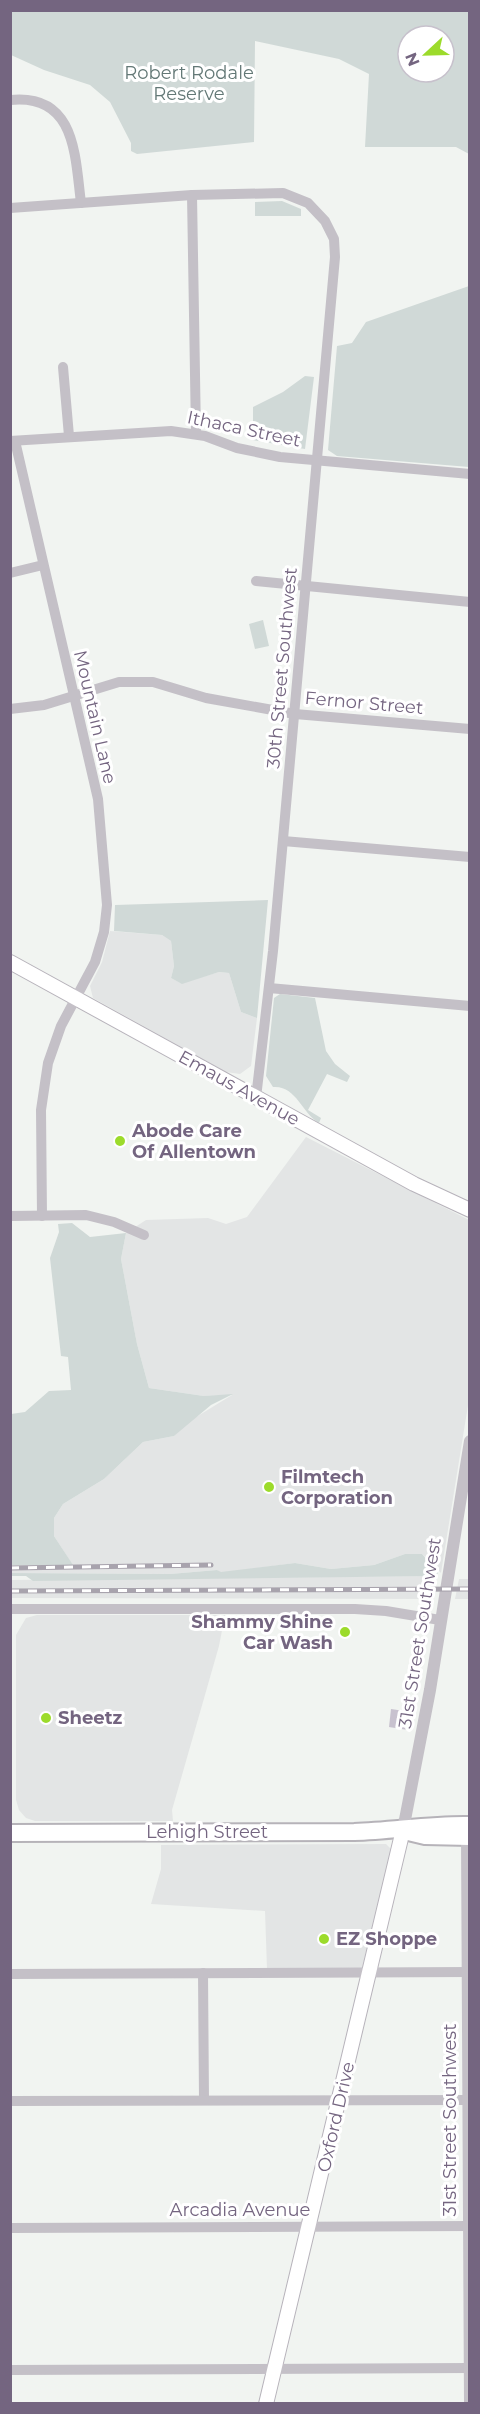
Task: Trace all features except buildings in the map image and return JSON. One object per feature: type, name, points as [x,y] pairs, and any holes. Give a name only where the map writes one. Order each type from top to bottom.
[{"type":"highway","name":"Lehigh Street","points":[[10,1833],[403,1830],[425,1836],[468,1833]]},
{"type":"main road","name":"Emaus Avenue","points":[[10,962],[414,1184],[470,1210]]},
{"type":"main road","name":"Oxford Drive","points":[[266,2403],[403,1830]]},
{"type":"street","points":[[10,100],[32,100],[45,104],[69,131],[75,151],[81,204]]},
{"type":"street","name":"30th Street Southwest","points":[[192,195],[266,192],[294,196],[315,209],[325,221],[334,239],[333,292],[295,714],[256,1098]]},
{"type":"street","points":[[10,208],[192,195],[196,434]]},
{"type":"street","points":[[63,367],[69,436]]},
{"type":"street","name":"Ithaca Street","points":[[13,441],[152,430],[196,434],[257,452],[317,461],[470,474]]},
{"type":"street","name":"Mountain Lane","points":[[13,441],[98,799],[107,905],[100,949],[56,1041],[44,1086],[41,1131],[42,1216]]},
{"type":"street","points":[[10,573],[43,565]]},
{"type":"street","points":[[256,580],[306,587],[470,602]]},
{"type":"street","name":"Fernor Street","points":[[10,709],[35,707],[73,698],[119,682],[153,681],[206,698],[295,714],[470,729]]},
{"type":"street","points":[[283,841],[470,857]]},
{"type":"street","points":[[268,988],[470,1006]]},
{"type":"street","points":[[10,1216],[86,1215],[114,1222],[144,1235]]},
{"type":"street","name":"31st Street Southwest","points":[[403,1830],[466,1489],[470,1441]]},
{"type":"street","points":[[10,1609],[355,1609],[386,1611],[440,1620]]},
{"type":"street","name":"31st Street Southwest","points":[[468,1833],[469,2403]]},
{"type":"street","points":[[10,1974],[468,1972]]},
{"type":"street","points":[[203,1973],[204,2100]]},
{"type":"street","points":[[10,2101],[469,2100]]},
{"type":"street","name":"Arcadia Avenue","points":[[10,2228],[469,2226]]},
{"type":"street","points":[[10,2370],[469,2368]]},
{"type":"shaded area","points":[[110,931],[162,935],[171,941],[174,966],[171,978],[181,983],[219,972],[229,973],[241,1012],[257,1018],[251,1066],[240,1074],[226,1072],[93,998],[90,986],[102,962]]},
{"type":"shaded area","points":[[306,1137],[469,1220],[469,1399],[441,1573],[422,1554],[405,1554],[374,1565],[331,1569],[295,1563],[221,1573],[217,1570],[170,1574],[11,1573],[11,1564],[72,1564],[54,1536],[54,1518],[63,1504],[104,1479],[143,1442],[174,1436],[188,1422],[232,1395],[204,1396],[149,1388],[137,1344],[121,1259],[126,1233],[146,1220],[208,1218],[226,1224],[247,1217]]},
{"type":"shaded area","points":[[437,1576],[434,1599],[11,1598],[11,1580]]},
{"type":"shaded area","points":[[459,1579],[469,1579],[469,1599],[455,1599]]},
{"type":"shaded area","points":[[37,1615],[225,1615],[219,1646],[172,1810],[173,1821],[35,1821],[26,1818],[19,1810],[16,1800],[16,1635],[26,1618]]},
{"type":"shaded area","points":[[391,1709],[411,1712],[408,1730],[389,1727]]},
{"type":"shaded area","points":[[386,1844],[391,1849],[390,1858],[362,1968],[267,1969],[265,1911],[151,1904],[161,1869],[161,1845]]},
{"type":"green space","name":"Robert Rodale Reserve","points":[[11,10],[469,11],[469,154],[456,147],[365,147],[369,74],[339,59],[255,41],[254,142],[137,154],[131,151],[131,143],[110,102],[90,85],[44,70],[11,55]]},
{"type":"green space","points":[[282,201],[301,209],[301,216],[255,216],[255,202]]},
{"type":"green space","points":[[469,286],[469,467],[337,456],[328,450],[337,346],[352,343],[366,322]]},
{"type":"green space","points":[[305,376],[314,377],[305,449],[253,440],[253,407],[283,392]]},
{"type":"green space","points":[[263,620],[269,646],[255,649],[249,624]]},
{"type":"green space","points":[[268,900],[257,1018],[241,1012],[229,973],[219,972],[182,984],[171,978],[174,966],[171,941],[162,935],[114,931],[115,905]]},
{"type":"green space","points":[[280,994],[315,998],[326,1051],[335,1064],[350,1076],[347,1082],[327,1074],[308,1110],[321,1118],[319,1123],[288,1090],[273,1087],[266,1076],[274,998]]},
{"type":"green space","points":[[72,1223],[90,1237],[126,1233],[121,1259],[137,1344],[149,1388],[204,1396],[233,1394],[211,1405],[174,1436],[143,1442],[104,1479],[63,1504],[54,1518],[54,1536],[73,1565],[11,1565],[11,1414],[25,1412],[49,1391],[71,1390],[68,1357],[61,1356],[50,1258],[59,1232],[58,1224]]},
{"type":"green space","points":[[405,1554],[422,1554],[438,1572],[437,1576],[33,1581],[26,1576],[11,1576],[11,1573],[170,1574],[217,1570],[221,1572],[295,1563],[331,1569],[374,1565]]},
{"type":"railway","points":[[10,1568],[211,1565]]},
{"type":"railway","points":[[10,1591],[470,1589]]},
{"type":"place","name":"Abode Care Of Allentown","points":[[120,1141]]},
{"type":"place","name":"Filmtech Corporation","points":[[269,1487]]},
{"type":"place","name":"Shammy Shine Car Wash","points":[[345,1632]]},
{"type":"place","name":"Sheetz","points":[[46,1718]]},
{"type":"place","name":"EZ Shoppe","points":[[324,1939]]}]
